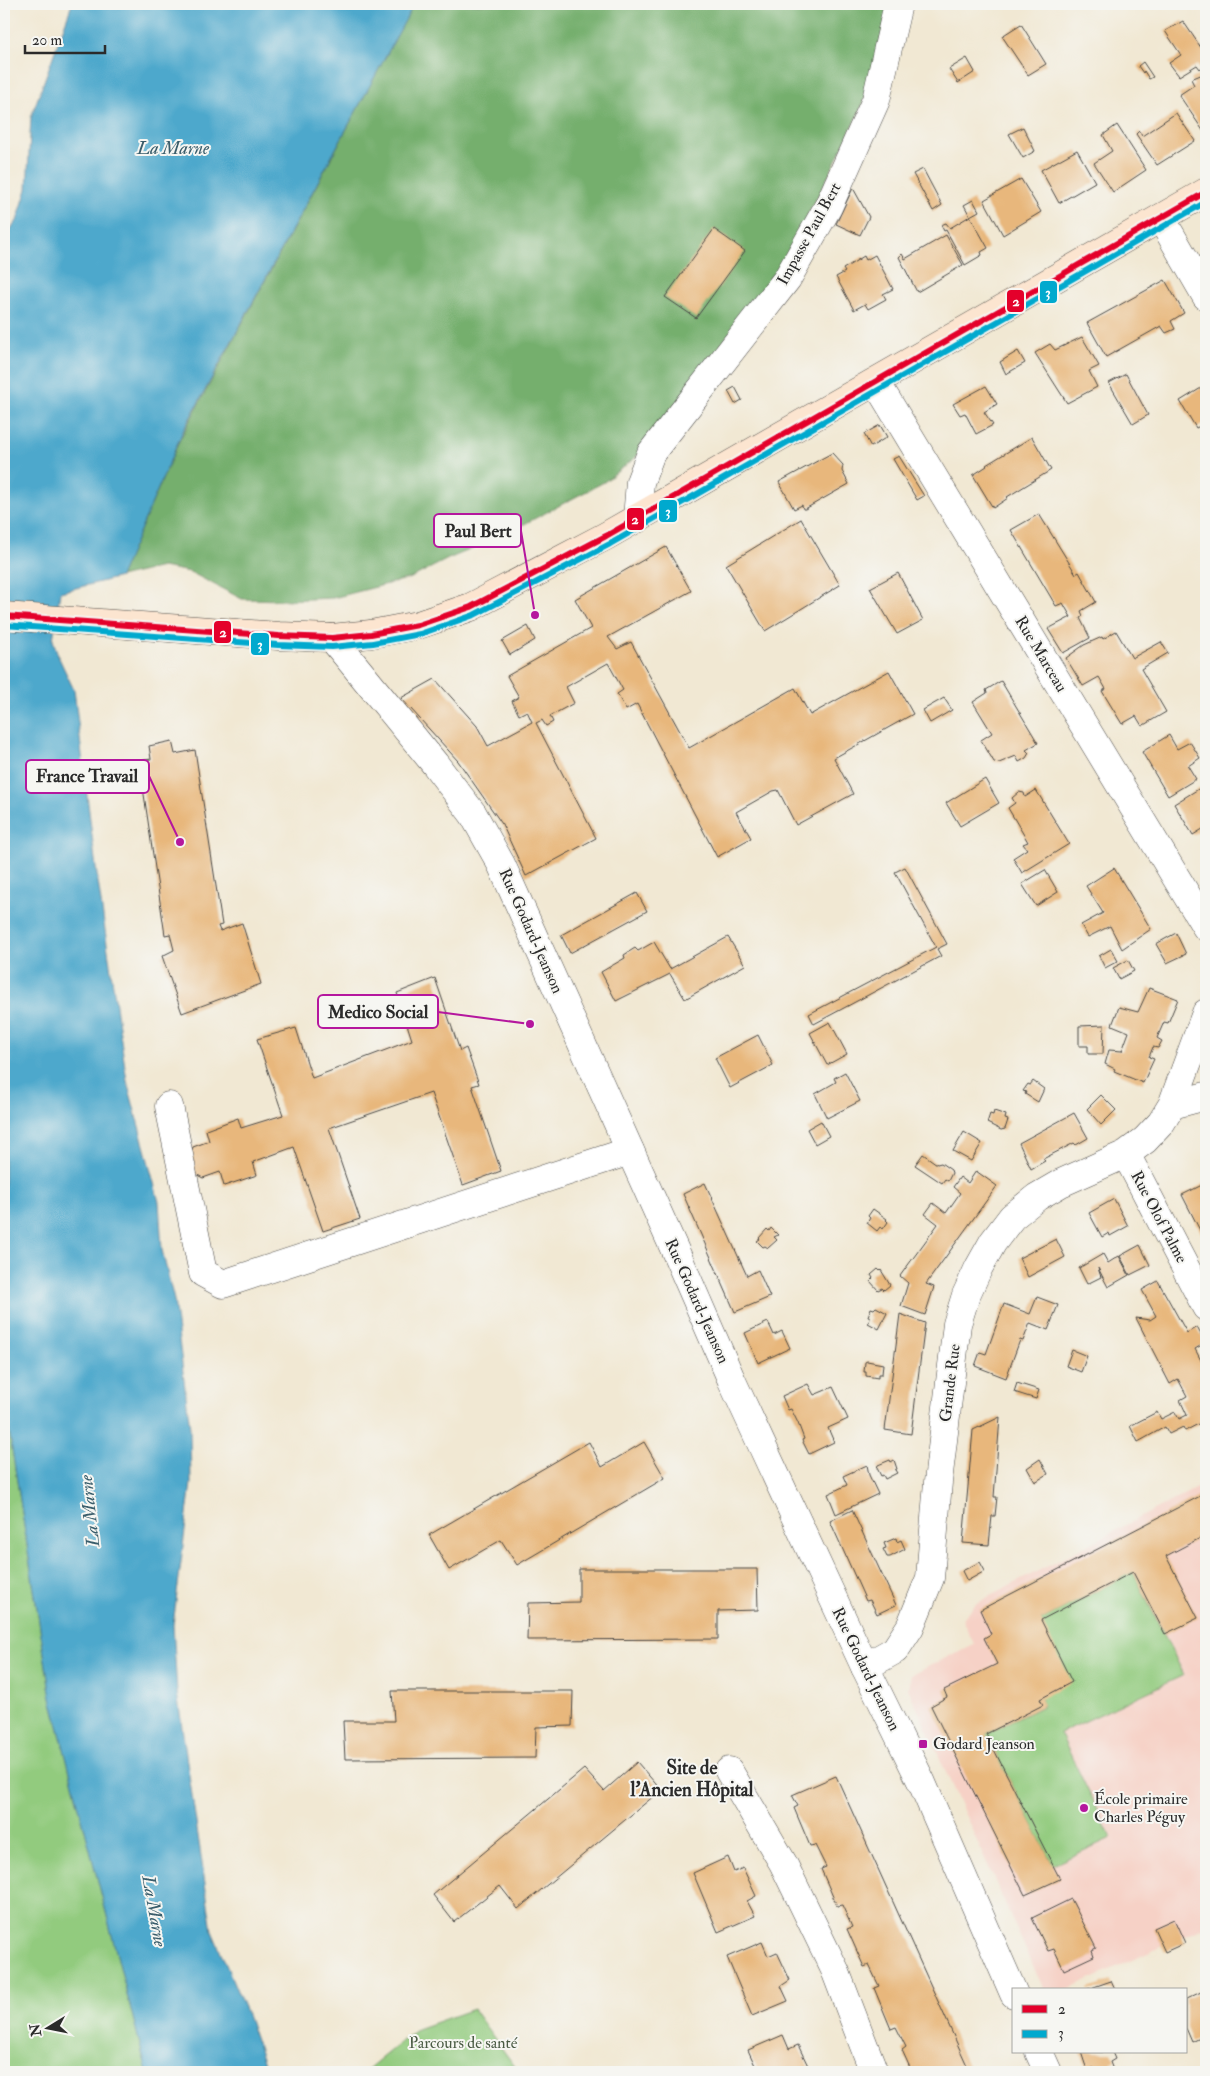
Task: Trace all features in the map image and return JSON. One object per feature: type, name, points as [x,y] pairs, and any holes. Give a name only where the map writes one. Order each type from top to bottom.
[{"type":"main road","points":[[4,616],[279,636],[332,638],[371,634],[418,624],[471,607],[637,519],[1206,192]]},
{"type":"street","name":"Impasse Paul Bert","points":[[637,519],[640,482],[652,453],[787,279],[828,207],[876,100],[898,4]]},
{"type":"street","points":[[1162,218],[1206,296]]},
{"type":"street","name":"Rue Marceau","points":[[876,382],[1206,927]]},
{"type":"street","name":"Rue Godard-Jeanson","points":[[332,638],[386,702],[473,814],[501,864],[732,1381],[865,1668],[922,1783],[1012,1989]]},
{"type":"street","points":[[1126,1154],[1145,1140],[1161,1123],[1172,1105],[1206,1014]]},
{"type":"street","points":[[1172,1105],[1206,1096]]},
{"type":"street","points":[[169,1106],[203,1273],[223,1284],[630,1151]]},
{"type":"street","name":"Rue Olof Palme","points":[[1126,1154],[1206,1307]]},
{"type":"street","name":"Grande Rue","points":[[865,1668],[895,1650],[910,1627],[930,1578],[938,1482],[957,1324],[966,1295],[979,1267],[992,1242],[1012,1217],[1037,1197],[1061,1183],[1126,1154]]},
{"type":"street","points":[[729,1771],[783,1863],[835,1970],[874,2072]]},
{"type":"street","points":[[855,2072],[856,2022]]},
{"type":"street","points":[[1040,2054],[1048,2072]]},
{"type":"shaded area","name":"École primaire Charles Péguy","points":[[1206,1483],[1206,1927],[1069,1988],[1043,1988],[908,1688],[911,1675],[974,1644],[962,1619],[977,1603]]},
{"type":"green space","points":[[414,4],[890,4],[864,102],[825,183],[780,267],[636,457],[604,482],[496,539],[448,559],[411,578],[333,598],[242,599],[190,572],[162,567],[120,577],[180,439]]},
{"type":"green space","points":[[4,1398],[51,1698],[147,2072],[4,2072]]},
{"type":"green space","points":[[1133,1572],[1184,1675],[1060,1733],[1111,1838],[1053,1865],[986,1734],[1043,1706],[1040,1699],[1041,1620]]},
{"type":"green space","name":"Parcours de santé","points":[[473,2009],[519,2072],[364,2072],[417,2029]]},
{"type":"water","name":"La Marne","points":[[72,4],[414,4],[182,433],[120,577],[60,592],[53,640],[74,690],[96,868],[127,1081],[159,1202],[162,1250],[174,1300],[190,1428],[191,1483],[173,1625],[177,1693],[212,1931],[246,2012],[267,2072],[147,2072],[51,1698],[4,1398],[4,237],[17,221],[27,189],[31,117]]},
{"type":"building","points":[[1183,21],[1206,55],[1206,69],[1204,66],[1200,69],[1197,65],[1179,76],[1169,63],[1181,55],[1165,31]]},
{"type":"building","points":[[1021,24],[1046,64],[1028,75],[1002,36]]},
{"type":"building","points":[[967,58],[975,72],[958,83],[949,69]]},
{"type":"building","points":[[1143,62],[1153,77],[1149,79],[1138,66]]},
{"type":"building","points":[[1203,74],[1206,78],[1206,135],[1179,95],[1194,85],[1191,79]]},
{"type":"building","points":[[1176,113],[1195,141],[1157,165],[1136,134],[1139,131],[1142,136]]},
{"type":"building","points":[[1117,125],[1146,170],[1113,192],[1094,163],[1112,151],[1103,135]]},
{"type":"building","points":[[1023,127],[1035,151],[1023,158],[1009,134]]},
{"type":"building","points":[[1077,150],[1095,182],[1059,203],[1041,170]]},
{"type":"building","points":[[923,169],[942,205],[933,211],[913,174]]},
{"type":"building","points":[[1021,179],[1041,212],[1003,235],[984,200]]},
{"type":"building","points":[[853,188],[869,217],[860,235],[836,224]]},
{"type":"building","points":[[973,200],[979,211],[970,216],[964,205]]},
{"type":"building","points":[[970,216],[988,248],[981,252],[982,255],[965,265],[946,230],[944,231],[941,225],[946,223],[950,228]]},
{"type":"building","points":[[714,229],[745,251],[696,318],[665,297]]},
{"type":"building","points":[[946,235],[963,265],[917,292],[899,257],[902,254],[905,259]]},
{"type":"building","points":[[875,255],[893,289],[883,294],[886,299],[868,309],[865,304],[854,310],[836,277],[845,272],[843,269],[864,256],[866,260]]},
{"type":"building","points":[[1165,280],[1184,313],[1171,321],[1175,329],[1166,333],[1161,326],[1106,357],[1087,323]]},
{"type":"building","points":[[1082,337],[1099,366],[1089,371],[1097,387],[1067,403],[1035,353],[1050,344],[1055,350]]},
{"type":"building","points":[[1018,351],[1025,363],[1006,374],[1000,362]]},
{"type":"building","points":[[1126,374],[1148,415],[1133,424],[1109,383]]},
{"type":"building","points":[[1206,385],[1206,423],[1196,428],[1180,401]]},
{"type":"building","points":[[986,386],[997,404],[984,412],[993,425],[976,434],[965,413],[960,415],[953,404]]},
{"type":"building","points":[[735,387],[742,400],[735,404],[728,391]]},
{"type":"building","points":[[880,425],[887,437],[871,447],[864,434]]},
{"type":"building","points":[[1032,437],[1051,470],[1007,497],[993,508],[973,475]]},
{"type":"building","points":[[832,453],[843,465],[842,471],[849,484],[805,509],[803,509],[802,505],[794,509],[779,482]]},
{"type":"building","points":[[899,456],[924,496],[917,500],[893,459]]},
{"type":"building","points":[[1039,514],[1076,574],[1079,572],[1096,602],[1081,611],[1083,616],[1080,618],[1090,638],[1063,653],[1048,629],[1071,617],[1063,603],[1056,606],[1011,530]]},
{"type":"building","points":[[801,519],[840,585],[765,631],[726,565]]},
{"type":"building","points":[[666,547],[691,591],[608,637],[617,649],[631,642],[689,748],[795,688],[810,715],[889,671],[913,714],[834,758],[853,794],[796,825],[778,790],[773,791],[736,812],[751,838],[717,857],[637,704],[626,710],[617,694],[623,690],[608,663],[566,687],[574,703],[550,716],[553,722],[546,726],[542,720],[536,723],[596,838],[526,876],[502,824],[458,761],[401,698],[435,679],[477,726],[488,746],[532,722],[527,711],[519,715],[512,701],[519,697],[507,676],[591,628],[575,599]]},
{"type":"building","points":[[898,573],[923,620],[897,634],[870,588]]},
{"type":"building","points":[[528,626],[535,640],[510,655],[502,641]]},
{"type":"building","points":[[1116,631],[1132,658],[1161,642],[1168,653],[1141,669],[1166,712],[1142,726],[1136,716],[1122,724],[1102,691],[1106,689],[1099,677],[1083,686],[1066,658],[1084,645],[1102,637],[1103,639]]},
{"type":"building","points":[[1001,681],[1038,743],[1026,750],[1029,753],[1026,758],[1019,762],[1016,756],[999,763],[994,762],[981,740],[992,733],[973,702],[987,693],[986,690]]},
{"type":"building","points":[[944,698],[952,710],[930,723],[923,710]]},
{"type":"building","points":[[1169,735],[1177,749],[1190,742],[1200,758],[1188,766],[1196,779],[1168,796],[1142,752]]},
{"type":"building","points":[[172,741],[175,754],[195,750],[222,925],[218,926],[220,931],[242,923],[261,984],[182,1013],[162,956],[174,950],[170,934],[165,935],[139,761],[151,759],[149,746]]},
{"type":"building","points":[[985,779],[999,803],[960,826],[946,803]]},
{"type":"building","points":[[1205,785],[1206,827],[1193,835],[1174,804]]},
{"type":"building","points":[[1036,790],[1069,844],[1022,873],[1013,858],[1027,849],[1023,844],[1028,842],[1008,808],[1015,803],[1012,798],[1019,792],[1024,793],[1025,797]]},
{"type":"building","points":[[905,867],[947,944],[937,949],[941,956],[814,1024],[809,1014],[936,947],[895,872]]},
{"type":"building","points":[[1114,868],[1151,929],[1122,949],[1110,926],[1088,937],[1081,925],[1103,913],[1086,886]]},
{"type":"building","points":[[1045,870],[1058,892],[1036,906],[1022,884]]},
{"type":"building","points":[[637,893],[647,911],[570,953],[561,935]]},
{"type":"building","points":[[1176,933],[1186,954],[1167,963],[1156,944]]},
{"type":"building","points":[[728,937],[745,965],[685,999],[670,974],[616,1001],[601,972],[625,958],[624,955],[635,948],[638,951],[654,942],[670,969]]},
{"type":"building","points":[[1111,949],[1118,961],[1105,968],[1099,956]]},
{"type":"building","points":[[1128,960],[1134,971],[1119,979],[1113,968]]},
{"type":"building","points":[[435,978],[460,1051],[466,1048],[479,1084],[472,1086],[501,1171],[463,1185],[431,1093],[329,1128],[360,1219],[323,1231],[294,1147],[253,1162],[257,1175],[224,1186],[220,1172],[203,1178],[190,1171],[187,1162],[193,1147],[209,1141],[206,1130],[238,1118],[241,1128],[283,1115],[257,1039],[296,1028],[312,1078],[412,1040],[397,993]]},
{"type":"building","points":[[1149,988],[1178,999],[1168,1023],[1164,1022],[1157,1038],[1162,1041],[1158,1048],[1153,1047],[1149,1057],[1154,1059],[1143,1083],[1114,1071],[1115,1069],[1105,1064],[1109,1050],[1122,1051],[1129,1032],[1112,1025],[1119,1007],[1138,1012]]},
{"type":"building","points":[[830,1022],[847,1054],[827,1065],[810,1033]]},
{"type":"building","points":[[1104,1025],[1103,1054],[1088,1054],[1088,1046],[1079,1046],[1079,1026]]},
{"type":"building","points":[[758,1035],[773,1065],[730,1088],[715,1058]]},
{"type":"building","points":[[845,1072],[860,1101],[827,1118],[815,1094],[836,1082],[834,1078]]},
{"type":"building","points":[[1033,1081],[1044,1089],[1038,1102],[1023,1091]]},
{"type":"building","points":[[1101,1095],[1116,1110],[1101,1125],[1087,1109]]},
{"type":"building","points":[[994,1111],[1006,1115],[1005,1119],[1008,1120],[1005,1129],[1001,1130],[987,1123],[990,1114],[993,1115]]},
{"type":"building","points":[[1074,1113],[1088,1138],[1043,1159],[1045,1161],[1031,1169],[1019,1143]]},
{"type":"building","points":[[821,1121],[829,1136],[815,1144],[807,1129]]},
{"type":"building","points":[[964,1132],[982,1143],[971,1161],[953,1151]]},
{"type":"building","points":[[923,1154],[937,1164],[941,1163],[951,1170],[952,1173],[948,1181],[945,1179],[942,1183],[915,1165]]},
{"type":"building","points":[[976,1171],[997,1186],[926,1284],[934,1287],[925,1315],[901,1306],[908,1283],[900,1276],[938,1224],[925,1214],[933,1203],[946,1213],[960,1193],[953,1187],[960,1177],[968,1183]]},
{"type":"building","points":[[705,1183],[747,1276],[758,1270],[770,1297],[735,1312],[683,1194]]},
{"type":"building","points":[[1206,1183],[1206,1242],[1182,1195]]},
{"type":"building","points":[[1114,1199],[1128,1226],[1110,1236],[1109,1233],[1102,1237],[1089,1213]]},
{"type":"building","points":[[873,1209],[887,1219],[888,1222],[883,1229],[880,1227],[877,1231],[867,1223],[870,1218],[868,1216]]},
{"type":"building","points":[[771,1228],[778,1235],[774,1237],[777,1240],[768,1248],[763,1247],[757,1241],[767,1229],[769,1231]]},
{"type":"building","points":[[1056,1239],[1065,1257],[1028,1277],[1019,1258]]},
{"type":"building","points":[[1140,1245],[1150,1265],[1130,1275],[1120,1256]]},
{"type":"building","points":[[1103,1254],[1108,1263],[1119,1256],[1129,1275],[1108,1287],[1098,1268],[1101,1277],[1087,1284],[1079,1268]]},
{"type":"building","points":[[878,1269],[881,1270],[890,1285],[884,1290],[882,1288],[878,1290],[870,1281],[873,1278],[871,1275]]},
{"type":"building","points":[[1158,1281],[1187,1333],[1197,1327],[1205,1343],[1195,1349],[1206,1370],[1206,1415],[1200,1418],[1202,1422],[1185,1431],[1183,1427],[1169,1434],[1165,1427],[1138,1442],[1130,1426],[1157,1412],[1161,1419],[1175,1412],[1179,1419],[1187,1415],[1180,1400],[1187,1396],[1178,1379],[1170,1384],[1136,1318],[1150,1320],[1156,1316],[1142,1290]]},
{"type":"building","points":[[1037,1297],[1058,1305],[1048,1330],[1030,1323],[1023,1341],[1020,1340],[1006,1378],[975,1366],[980,1352],[986,1354],[1004,1304],[1030,1314]]},
{"type":"building","points":[[876,1307],[887,1313],[879,1329],[868,1323],[871,1317],[868,1316],[871,1308],[874,1309]]},
{"type":"building","points":[[900,1314],[925,1323],[911,1434],[885,1430]]},
{"type":"building","points":[[768,1322],[774,1335],[782,1331],[790,1348],[758,1363],[745,1333]]},
{"type":"building","points":[[1072,1350],[1087,1356],[1081,1372],[1066,1366]]},
{"type":"building","points":[[865,1362],[883,1364],[882,1374],[878,1374],[878,1378],[866,1376],[866,1372],[864,1372]]},
{"type":"building","points":[[1017,1383],[1039,1390],[1036,1399],[1014,1392]]},
{"type":"building","points":[[808,1384],[814,1395],[833,1387],[848,1419],[828,1428],[834,1442],[809,1454],[802,1440],[804,1439],[798,1423],[791,1409],[788,1410],[782,1396]]},
{"type":"building","points":[[1000,1417],[994,1497],[997,1497],[995,1516],[992,1516],[989,1545],[963,1543],[973,1430]]},
{"type":"building","points":[[589,1442],[602,1467],[644,1442],[665,1478],[517,1565],[501,1540],[449,1570],[429,1535]]},
{"type":"building","points":[[1040,1459],[1048,1474],[1035,1482],[1027,1468]]},
{"type":"building","points":[[890,1460],[891,1462],[894,1460],[897,1473],[885,1479],[877,1468],[878,1465]]},
{"type":"building","points":[[867,1465],[869,1475],[878,1494],[836,1514],[828,1494],[847,1485],[843,1476]]},
{"type":"building","points":[[1206,1493],[1206,1535],[1166,1556],[1198,1618],[1165,1634],[1133,1572],[1041,1620],[1072,1682],[1040,1699],[1043,1705],[986,1734],[1060,1879],[1025,1895],[931,1706],[947,1697],[944,1690],[997,1664],[984,1638],[991,1634],[980,1610]]},
{"type":"building","points":[[852,1510],[896,1605],[877,1614],[870,1600],[866,1601],[830,1521]]},
{"type":"building","points":[[896,1538],[897,1542],[901,1540],[905,1549],[887,1557],[883,1549],[886,1548],[884,1543]]},
{"type":"building","points":[[980,1562],[985,1571],[967,1581],[962,1571]]},
{"type":"building","points":[[579,1569],[757,1569],[758,1610],[718,1611],[718,1639],[527,1640],[528,1603],[579,1602]]},
{"type":"building","points":[[392,1691],[573,1691],[572,1726],[536,1727],[535,1758],[345,1759],[343,1721],[394,1721]]},
{"type":"building","points":[[637,1762],[661,1790],[518,1909],[500,1886],[454,1922],[433,1895],[584,1769],[604,1791]]},
{"type":"building","points":[[836,1776],[970,2072],[912,2072],[902,2050],[906,2047],[896,2027],[891,2029],[874,1988],[879,1986],[869,1965],[864,1967],[847,1929],[852,1927],[842,1905],[837,1906],[821,1869],[826,1867],[815,1845],[810,1846],[794,1808],[798,1806],[792,1795]]},
{"type":"building","points":[[728,1857],[734,1872],[743,1868],[756,1896],[747,1901],[755,1916],[718,1932],[693,1873]]},
{"type":"building","points":[[1071,1899],[1096,1948],[1092,1950],[1094,1956],[1064,1970],[1054,1949],[1048,1951],[1032,1918]]},
{"type":"building","points":[[1174,1919],[1185,1943],[1165,1952],[1154,1928]]},
{"type":"building","points":[[762,1942],[768,1956],[777,1952],[790,1980],[781,1986],[788,2001],[752,2016],[727,1957]]},
{"type":"building","points":[[1111,1981],[1114,1988],[1091,1988]]},
{"type":"building","points":[[1201,1992],[1206,2004],[1206,2042],[1203,2044],[1200,2038],[1192,2042],[1188,2033],[1188,1998]]},
{"type":"building","points":[[783,2035],[789,2049],[798,2045],[811,2072],[758,2072],[748,2050]]},
{"type":"building","points":[[1082,2054],[1113,2054],[1115,2059],[1110,2062],[1113,2070],[1095,2072],[1093,2068],[1087,2070]]},
{"type":"transit line","name":"2","points":[[4,616],[279,636],[332,638],[371,634],[418,625],[471,607],[606,536],[1206,192]]},
{"type":"transit line","name":"3","points":[[4,625],[278,645],[332,647],[373,643],[420,634],[474,615],[610,544],[1206,202]]},
{"type":"place","name":"Paul Bert","points":[[535,615]]},
{"type":"place","name":"France Travail","points":[[180,842]]},
{"type":"place","name":"Medico Social","points":[[530,1024]]},
{"type":"place","name":"Godard Jeanson","points":[[923,1744]]},
{"type":"place","name":"École primaire Charles Péguy","points":[[1084,1808]]},
{"type":"district","name":"Site de l'Ancien Hôpital","points":[[692,1779]]}]
